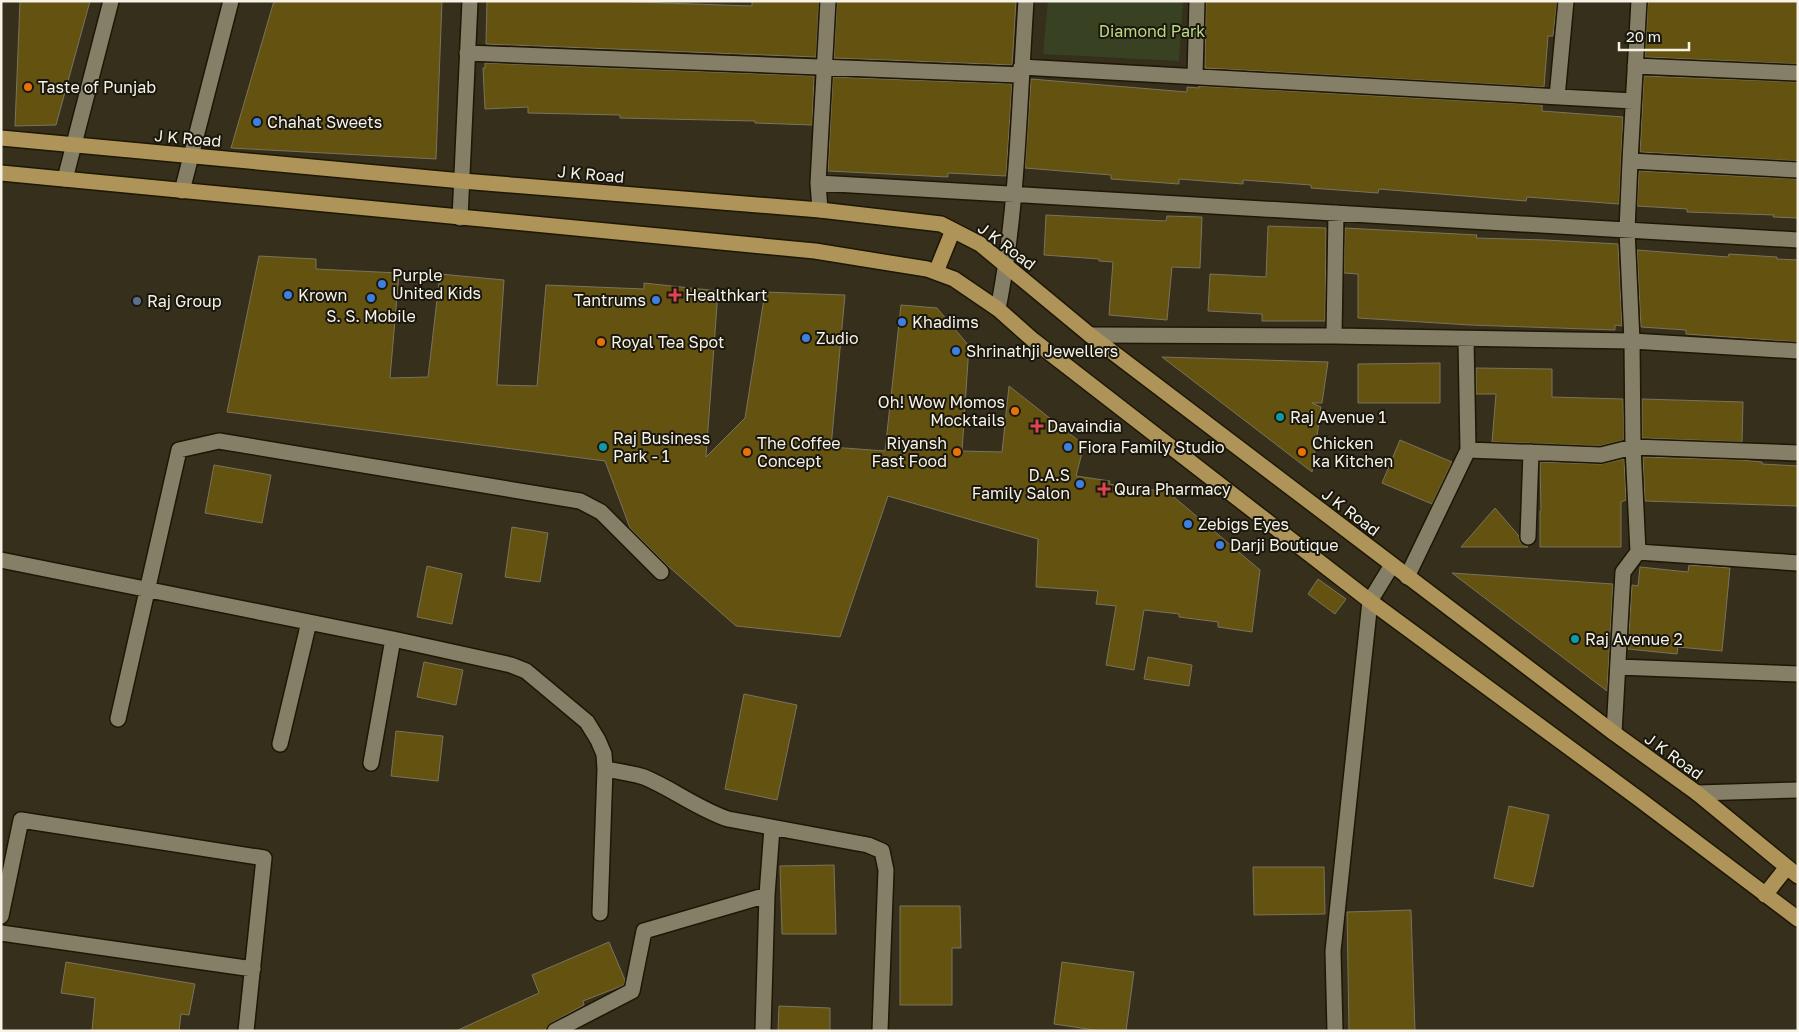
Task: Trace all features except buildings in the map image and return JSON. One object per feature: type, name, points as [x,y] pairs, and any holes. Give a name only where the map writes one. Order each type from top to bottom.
[{"type":"main road","name":"J K Road","points":[[1,138],[462,181],[820,210],[941,224],[980,244],[1090,335],[1407,577],[1697,794],[1793,871]]},
{"type":"main road","points":[[1,173],[814,252],[927,269],[954,279],[998,309],[1033,340],[1370,601],[1798,919]]},
{"type":"main road","points":[[936,272],[953,230]]},
{"type":"main road","points":[[1765,894],[1793,871]]},
{"type":"street","points":[[65,179],[111,1]]},
{"type":"street","points":[[182,191],[231,1]]},
{"type":"street","points":[[460,218],[470,1]]},
{"type":"street","points":[[820,210],[818,183],[828,1]]},
{"type":"street","points":[[998,309],[1007,265],[1026,1]]},
{"type":"street","points":[[1195,76],[1197,1]]},
{"type":"street","points":[[1557,97],[1566,1]]},
{"type":"street","points":[[1614,733],[1624,572],[1638,552],[1627,230],[1640,1]]},
{"type":"street","points":[[467,53],[824,67],[1195,76],[1633,102]]},
{"type":"street","points":[[1636,66],[1798,73]]},
{"type":"street","points":[[1630,162],[1798,170]]},
{"type":"street","points":[[818,183],[1798,240]]},
{"type":"street","points":[[1334,336],[1336,213]]},
{"type":"street","points":[[1090,335],[1334,336],[1632,341],[1798,351]]},
{"type":"street","points":[[1407,577],[1468,450],[1466,339]]},
{"type":"street","points":[[118,719],[179,450],[219,441],[580,501],[601,512],[661,572]]},
{"type":"street","points":[[1468,450],[1601,455],[1633,447],[1798,454]]},
{"type":"street","points":[[1528,537],[1531,452]]},
{"type":"street","points":[[1638,552],[1798,563]]},
{"type":"street","points":[[1,560],[393,639],[511,665],[526,671],[586,722],[598,740],[604,754],[606,769],[600,913]]},
{"type":"street","points":[[1335,1031],[1333,951],[1370,601],[1392,565]]},
{"type":"street","points":[[280,744],[309,622]]},
{"type":"street","points":[[371,763],[393,639]]},
{"type":"street","points":[[1618,667],[1798,674]]},
{"type":"street","points":[[606,769],[631,773],[644,778],[711,814],[772,828],[868,845],[882,851],[886,870],[880,1031]]},
{"type":"street","points":[[1697,794],[1798,790]]},
{"type":"street","points":[[1,916],[21,820],[264,858],[246,1031]]},
{"type":"street","points":[[763,1031],[767,895],[772,828]]},
{"type":"street","points":[[555,1031],[632,991],[644,931],[767,895]]},
{"type":"street","points":[[1,933],[253,969]]},
{"type":"green space","name":"Diamond Park","points":[[1048,1],[1183,1],[1179,61],[1043,54]]},
{"type":"place","name":"Taste of Punjab","points":[[28,87]]},
{"type":"place","name":"Chahat Sweets","points":[[257,122]]},
{"type":"place","name":"Purple United Kids","points":[[382,284]]},
{"type":"place","name":"Krown","points":[[288,295]]},
{"type":"place","name":"Healthkart","points":[[675,295]]},
{"type":"place","name":"S. S. Mobile","points":[[371,298]]},
{"type":"place","name":"Tantrums","points":[[656,300]]},
{"type":"place","name":"Raj Group","points":[[137,301]]},
{"type":"place","name":"Khadims","points":[[902,322]]},
{"type":"place","name":"Zudio","points":[[806,338]]},
{"type":"place","name":"Royal Tea Spot","points":[[601,342]]},
{"type":"place","name":"Shrinathji Jewellers","points":[[956,351]]},
{"type":"place","name":"Oh! Wow Momos Mocktails","points":[[1015,411]]},
{"type":"place","name":"Raj Avenue 1","points":[[1280,417]]},
{"type":"place","name":"Davaindia","points":[[1037,426]]},
{"type":"place","name":"Raj Business Park - 1","points":[[603,447]]},
{"type":"place","name":"Fiora Family Studio","points":[[1068,447]]},
{"type":"place","name":"The Coffee Concept","points":[[747,452]]},
{"type":"place","name":"Riyansh Fast Food","points":[[957,452]]},
{"type":"place","name":"Chicken ka Kitchen","points":[[1302,452]]},
{"type":"place","name":"D.A.S Family Salon","points":[[1080,484]]},
{"type":"place","name":"Qura Pharmacy","points":[[1104,489]]},
{"type":"place","name":"Zebigs Eyes","points":[[1188,524]]},
{"type":"place","name":"Darji Boutique","points":[[1220,545]]},
{"type":"place","name":"Raj Avenue 2","points":[[1575,639]]}]
